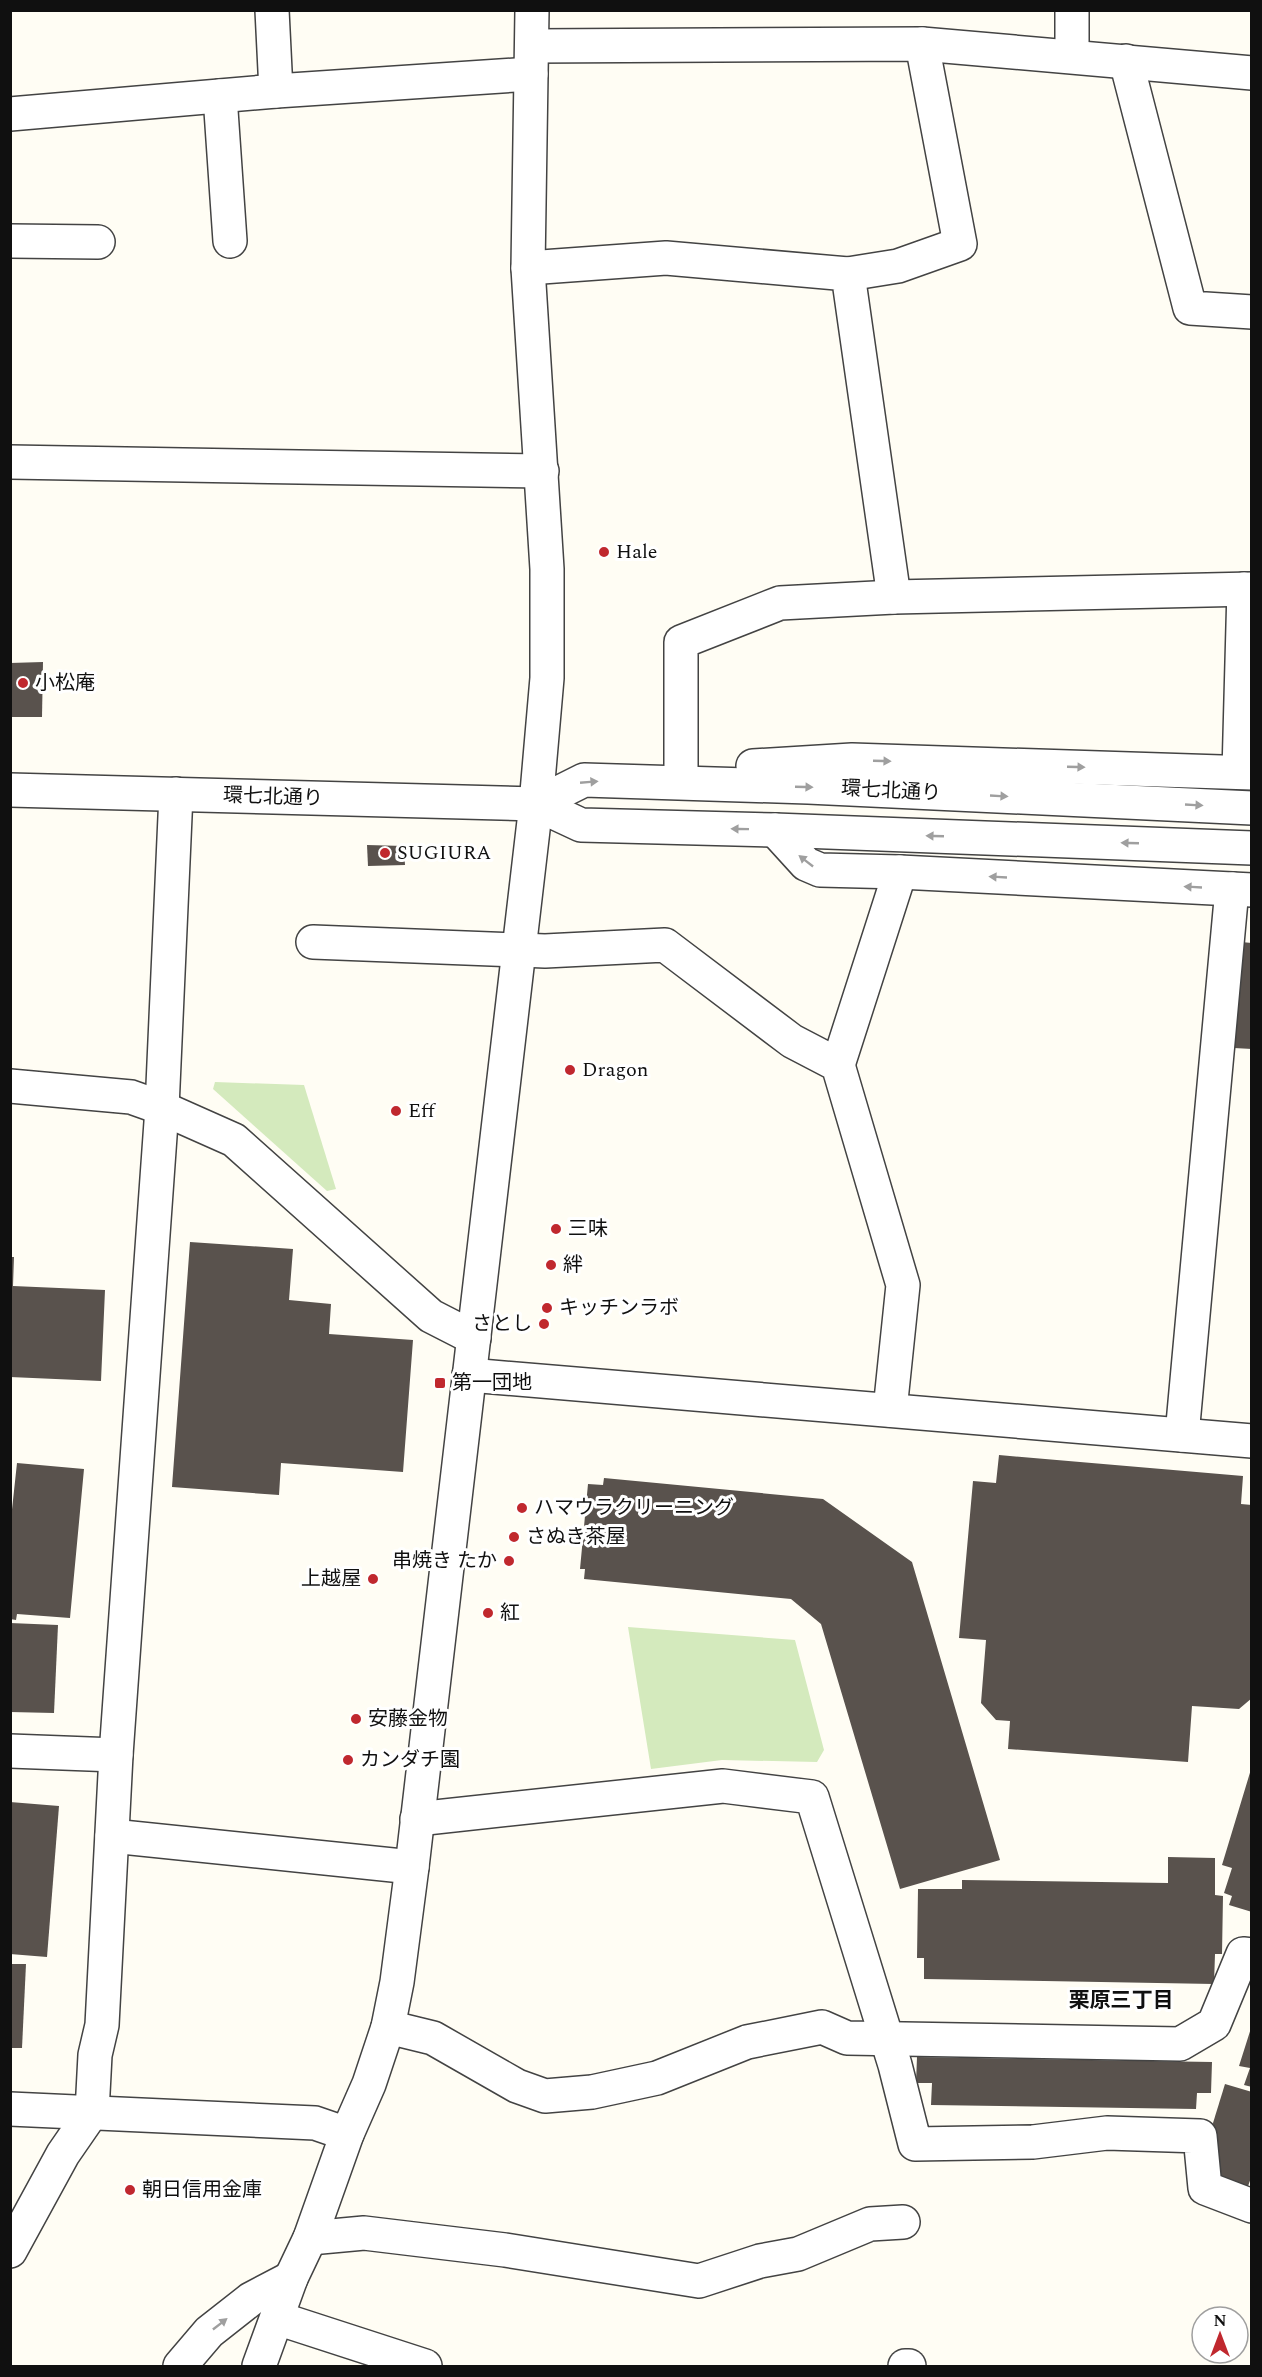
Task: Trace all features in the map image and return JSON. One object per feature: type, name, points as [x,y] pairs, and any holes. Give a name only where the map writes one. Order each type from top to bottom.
[{"type":"street","points":[[272,10],[276,91]]},
{"type":"street","points":[[259,2367],[291,2278],[310,2238],[347,2134],[369,2084],[388,2027],[397,1982],[536,804],[547,678],[547,569],[528,268],[532,10]]},
{"type":"street","points":[[1072,10],[1072,56]]},
{"type":"street","points":[[528,268],[666,258],[848,274],[898,267],[960,244],[922,44]]},
{"type":"street","points":[[10,114],[276,91],[532,60],[922,44],[1251,73]]},
{"type":"street","points":[[1126,61],[1190,308],[1251,312]]},
{"type":"street","points":[[220,96],[230,241]]},
{"type":"street","points":[[10,241],[98,242]]},
{"type":"street","points":[[848,274],[894,597]]},
{"type":"street","points":[[10,462],[542,471]]},
{"type":"street","points":[[1248,589],[1245,772],[852,760],[669,777],[681,642],[684,639],[780,603],[894,597],[1248,589]]},
{"type":"street","name":"環七北通り","points":[[536,804],[584,780],[669,777],[820,788],[1251,808]]},
{"type":"street","name":"環七北通り","points":[[10,790],[536,804],[581,825],[1251,848]]},
{"type":"street","points":[[10,2251],[63,2154],[92,2112],[95,2055],[102,2025],[116,1755],[162,1108],[176,794]]},
{"type":"street","points":[[775,830],[806,864],[820,870],[1242,890],[1182,1435]]},
{"type":"street","points":[[890,1410],[903,1285],[838,1065],[900,872]]},
{"type":"street","points":[[313,942],[517,951],[665,945],[792,1041],[838,1065]]},
{"type":"street","points":[[10,1086],[131,1097],[234,1140],[431,1316],[474,1338]]},
{"type":"street","points":[[469,1375],[1251,1441]]},
{"type":"street","points":[[10,1751],[116,1755]]},
{"type":"street","points":[[417,1819],[723,1786],[812,1797],[915,2144],[1033,2142],[1107,2133],[1200,2136],[1204,2188],[1251,2206]]},
{"type":"street","points":[[112,1836],[412,1867]]},
{"type":"street","points":[[388,2027],[433,2038],[517,2086],[545,2096],[592,2092],[657,2078],[747,2042],[822,2027],[847,2038],[1180,2044],[1214,2024],[1243,1954],[1251,1955]]},
{"type":"street","points":[[10,2109],[315,2123],[347,2134]]},
{"type":"street","points":[[310,2238],[364,2233],[506,2250],[699,2282],[760,2261],[798,2254],[870,2223],[903,2222]]},
{"type":"street","points":[[180,2367],[209,2332],[251,2299],[291,2278]]},
{"type":"street","points":[[277,2318],[425,2367]]},
{"type":"green space","points":[[215,1082],[304,1085],[336,1189],[327,1191],[213,1089]]},
{"type":"green space","points":[[628,1627],[795,1640],[824,1750],[817,1762],[722,1760],[651,1769]]},
{"type":"building","points":[[43,662],[42,717],[10,717],[10,663]]},
{"type":"building","points":[[367,845],[404,846],[405,865],[368,866]]},
{"type":"building","points":[[1241,942],[1252,943],[1252,1049],[1234,1048]]},
{"type":"building","points":[[190,1242],[293,1249],[289,1300],[331,1304],[329,1334],[413,1340],[403,1472],[281,1463],[279,1495],[172,1487]]},
{"type":"building","points":[[10,1257],[14,1257],[13,1286],[105,1290],[101,1381],[10,1377]]},
{"type":"building","points":[[999,1455],[1243,1476],[1241,1504],[1252,1505],[1252,1698],[1239,1709],[1192,1706],[1188,1762],[1008,1749],[1010,1721],[996,1720],[981,1703],[986,1640],[959,1638],[973,1481],[996,1483]]},
{"type":"building","points":[[17,1463],[84,1469],[70,1618],[17,1614],[16,1620],[10,1619],[10,1528]]},
{"type":"building","points":[[604,1478],[823,1499],[912,1562],[1000,1860],[900,1889],[821,1624],[791,1599],[584,1579],[585,1569],[580,1569],[588,1484],[603,1485]]},
{"type":"building","points":[[10,1623],[58,1625],[54,1713],[10,1712]]},
{"type":"building","points":[[1252,1766],[1252,1912],[1229,1905],[1232,1896],[1224,1893],[1232,1868],[1222,1865]]},
{"type":"building","points":[[10,1802],[59,1806],[47,1957],[10,1954]]},
{"type":"building","points":[[1168,1857],[1215,1858],[1215,1895],[1223,1896],[1222,1954],[1215,1954],[1214,1984],[924,1979],[924,1958],[917,1958],[918,1889],[962,1889],[962,1880],[1168,1883]]},
{"type":"building","points":[[10,1964],[26,1964],[22,2048],[10,2048]]},
{"type":"building","points":[[1252,2025],[1252,2087],[1244,2085],[1250,2068],[1239,2066]]},
{"type":"building","points":[[917,2057],[1212,2062],[1211,2093],[1197,2093],[1196,2109],[931,2105],[932,2083],[916,2083]]},
{"type":"building","points":[[1225,2084],[1252,2092],[1252,2175],[1247,2189],[1220,2181],[1213,2123]]},
{"type":"place","name":"Hale","points":[[604,552]]},
{"type":"place","name":"小松庵","points":[[23,683]]},
{"type":"place","name":"SUGIURA","points":[[385,853]]},
{"type":"place","name":"Dragon","points":[[570,1070]]},
{"type":"place","name":"Eff","points":[[396,1111]]},
{"type":"place","name":"三味","points":[[556,1229]]},
{"type":"place","name":"絆","points":[[551,1265]]},
{"type":"place","name":"キッチンラボ","points":[[547,1308]]},
{"type":"place","name":"さとし","points":[[544,1324]]},
{"type":"place","name":"第一団地","points":[[440,1383]]},
{"type":"place","name":"ハマウラクリーニング","points":[[522,1508]]},
{"type":"place","name":"さぬき茶屋","points":[[514,1537]]},
{"type":"place","name":"串焼き たか","points":[[509,1561]]},
{"type":"place","name":"上越屋","points":[[373,1579]]},
{"type":"place","name":"紅","points":[[488,1613]]},
{"type":"place","name":"安藤金物","points":[[356,1719]]},
{"type":"place","name":"カンダチ園","points":[[348,1760]]},
{"type":"place","name":"朝日信用金庫","points":[[130,2190]]},
{"type":"district","name":"栗原三丁目","points":[[1121,2001]]}]
